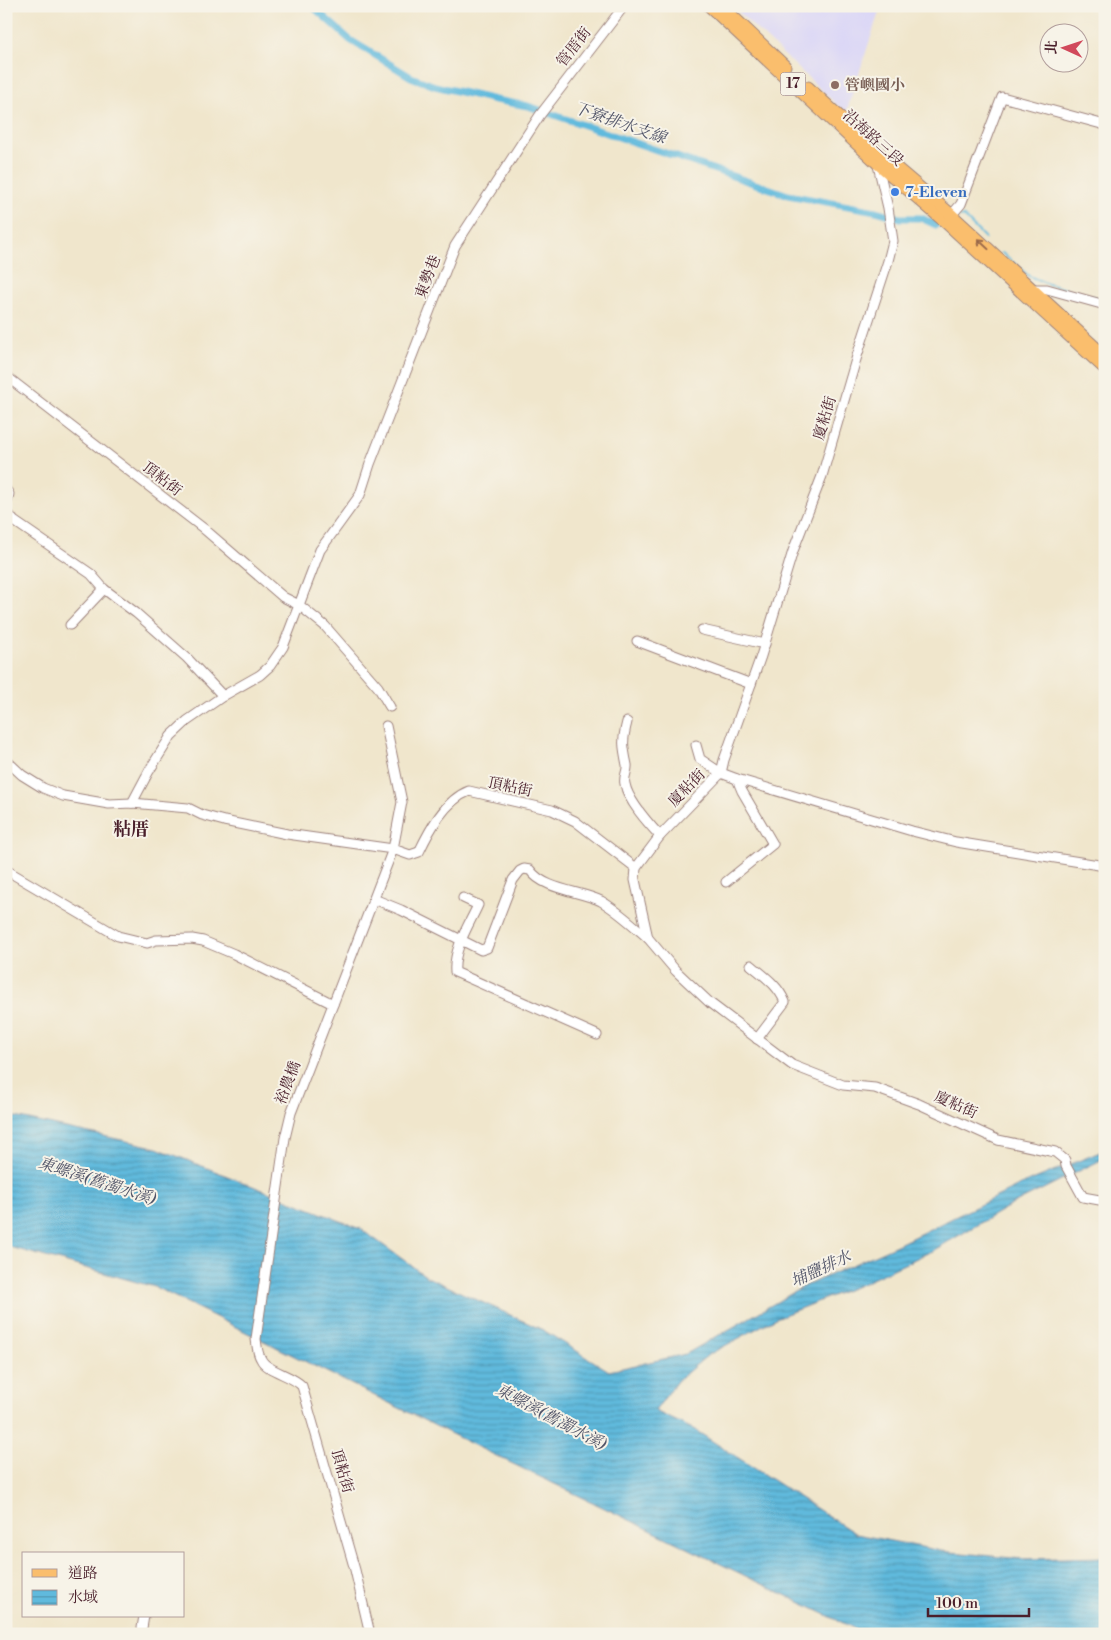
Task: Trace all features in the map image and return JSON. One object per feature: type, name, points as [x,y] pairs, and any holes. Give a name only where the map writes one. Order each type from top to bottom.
[{"type":"main road","name":"沿海路三段","points":[[709,6],[786,72],[877,157],[1031,289]]},
{"type":"main road","name":"沿海路三段","points":[[722,6],[786,72]]},
{"type":"main road","name":"沿海路三段","points":[[948,219],[1018,290]]},
{"type":"main road","name":"17","points":[[1031,289],[1105,356]]},
{"type":"main road","name":"17","points":[[1018,290],[1105,369]]},
{"type":"street","name":"管厝街","points":[[540,115],[624,6]]},
{"type":"street","points":[[948,219],[961,204],[1002,97],[1105,125]]},
{"type":"street","name":"東勢巷","points":[[299,605],[320,550],[360,495],[370,464],[455,246],[540,115]]},
{"type":"street","name":"廈粘街","points":[[877,157],[893,242],[822,476],[793,551],[765,644],[721,772],[660,836],[636,868],[635,880],[648,938],[676,971],[710,1003],[792,1065],[843,1085],[875,1088],[919,1104],[998,1140],[1055,1152],[1065,1160],[1066,1166],[1083,1197],[1105,1201]]},
{"type":"street","points":[[1018,290],[1047,289],[1105,305]]},
{"type":"street","name":"頂粘街","points":[[6,376],[203,528],[282,598],[299,605],[325,626],[378,686],[390,707]]},
{"type":"street","points":[[6,490],[8,494],[6,505]]},
{"type":"street","points":[[6,511],[14,522],[91,574],[104,589],[136,613],[187,658],[223,696]]},
{"type":"street","points":[[70,625],[104,589]]},
{"type":"street","points":[[132,803],[171,736],[187,721],[223,696],[260,675],[270,666],[283,647],[299,605]]},
{"type":"street","points":[[702,630],[765,644]]},
{"type":"street","points":[[637,641],[751,684]]},
{"type":"street","points":[[627,722],[622,740],[627,767],[624,777],[625,785],[643,818],[660,836]]},
{"type":"street","points":[[386,726],[402,802],[393,849]]},
{"type":"street","points":[[696,745],[700,760],[736,779],[912,831],[956,842],[1105,866]]},
{"type":"street","name":"頂粘街","points":[[6,760],[22,775],[64,796],[109,804],[132,803],[188,808],[202,815],[243,825],[296,835],[393,849],[410,856],[419,852],[429,830],[439,816],[463,794],[469,791],[552,810],[575,821],[636,868]]},
{"type":"street","points":[[726,882],[773,844],[736,779]]},
{"type":"street","name":"裕農橋","points":[[256,1339],[290,1113],[393,849]]},
{"type":"street","points":[[374,899],[401,910],[481,950],[487,948],[513,880],[524,869],[530,870],[533,875],[558,888],[600,900],[648,938]]},
{"type":"street","points":[[6,870],[118,936],[147,943],[156,940],[192,939],[203,941],[234,954],[333,1004]]},
{"type":"street","points":[[463,898],[478,905],[462,940],[454,964],[455,972],[597,1035]]},
{"type":"street","points":[[751,965],[774,984],[782,994],[785,1002],[757,1039]]},
{"type":"street","name":"頂粘街","points":[[256,1339],[261,1360],[265,1364],[298,1381],[302,1386],[355,1570],[370,1634]]},
{"type":"street","points":[[142,1628],[144,1618]]},
{"type":"shaded area","name":"管嶼國小","points":[[740,6],[881,6],[846,113],[738,12]]},
{"type":"water","name":"東螺溪(舊濁水溪)","points":[[6,1115],[154,1147],[361,1229],[427,1277],[543,1330],[609,1371],[686,1354],[803,1287],[899,1244],[1025,1183],[1105,1150],[1105,1158],[1011,1205],[934,1250],[857,1286],[776,1318],[708,1355],[677,1381],[655,1411],[695,1430],[856,1534],[941,1551],[1022,1559],[1105,1557],[1105,1634],[866,1634],[480,1448],[155,1287],[6,1246]]},
{"type":"waterway","name":"下寮排水支線","points":[[312,6],[350,40],[411,77],[435,86],[528,106],[788,195],[876,211],[900,218],[921,218],[936,225]]},
{"type":"waterway","points":[[960,217],[963,216],[985,238]]},
{"type":"waterway","points":[[1002,253],[1029,276],[1048,284],[1105,300]]},
{"type":"place","name":"管嶼國小","points":[[835,85]]},
{"type":"place","name":"7-Eleven","points":[[895,192]]},
{"type":"district","name":"粘厝","points":[[131,829]]},
{"type":"water label","name":"埔鹽排水","points":[[821,1269]]}]
